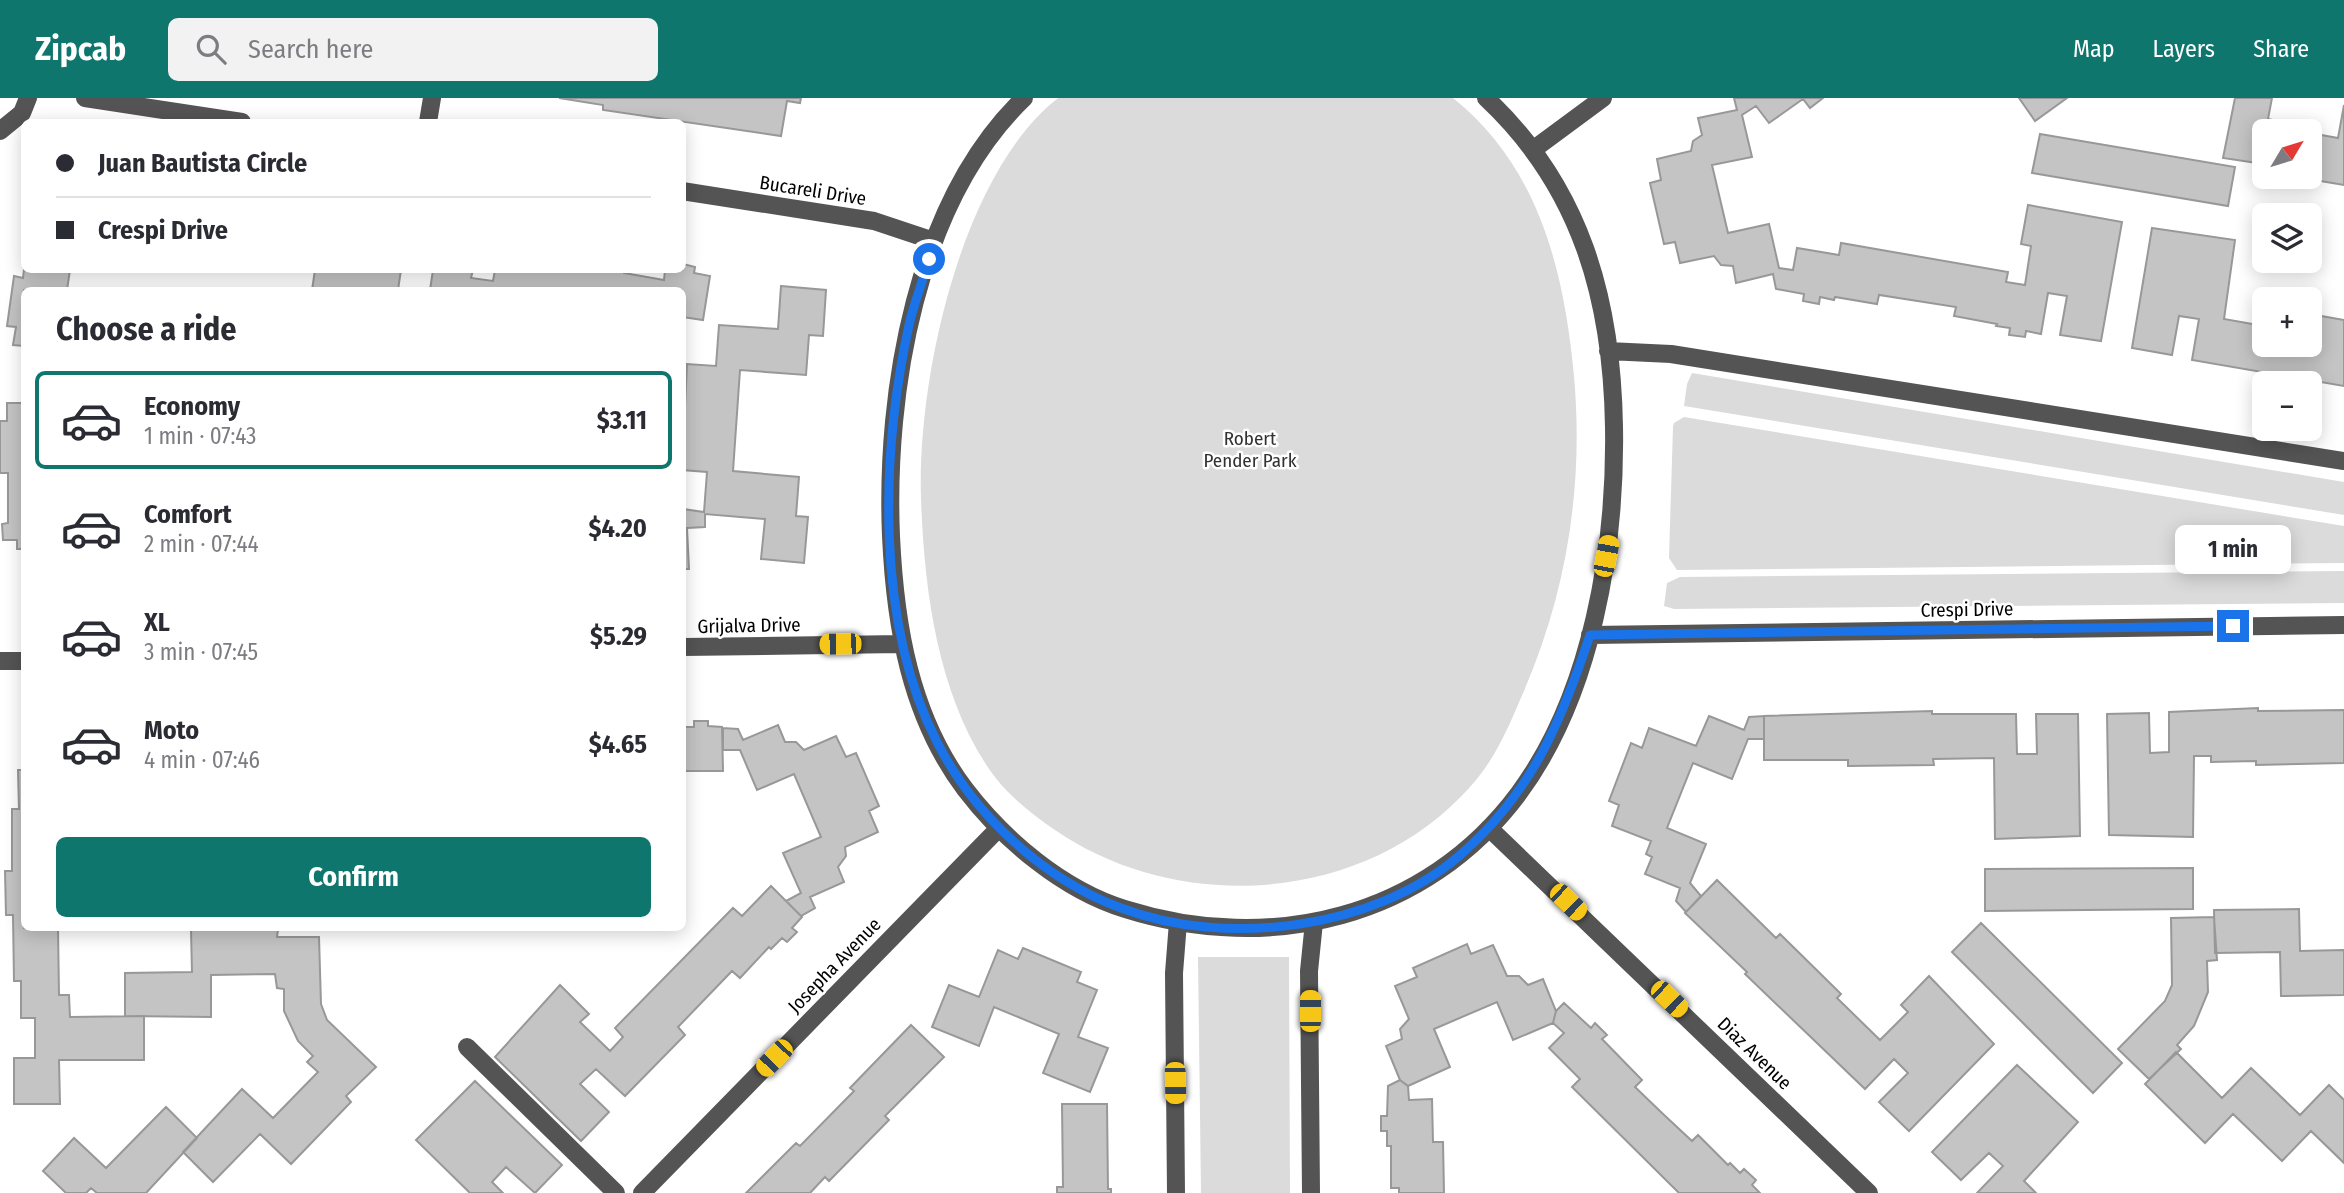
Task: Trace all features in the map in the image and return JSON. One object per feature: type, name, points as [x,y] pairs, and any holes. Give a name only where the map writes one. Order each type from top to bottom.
[{"type":"street","points":[[0,131],[22,113],[28,98]]},
{"type":"street","points":[[85,98],[222,119]]},
{"type":"street","points":[[428,119],[432,98]]},
{"type":"street","points":[[1024,98],[997,123],[963,176],[934,241],[909,322],[896,408],[890,474],[893,582],[901,644],[915,691],[936,741],[960,783],[999,828],[1067,881],[1123,909],[1178,922],[1210,926],[1280,926],[1314,922],[1390,901],[1424,882],[1489,828],[1518,795],[1562,718],[1590,635],[1610,537],[1614,403],[1608,351],[1595,282],[1582,237],[1564,194],[1534,149],[1511,121],[1486,98]]},
{"type":"street","points":[[1534,149],[1603,98]]},
{"type":"street","name":"Bucareli Drive","points":[[686,192],[874,221],[934,241]]},
{"type":"street","points":[[1608,351],[1671,354],[2344,461]]},
{"type":"street","name":"Crespi Drive","points":[[1590,635],[2344,625]]},
{"type":"street","name":"Grijalva Drive","points":[[686,648],[901,644]]},
{"type":"street","points":[[0,661],[21,661]]},
{"type":"street","name":"Josepha Avenue","points":[[642,1193],[999,828]]},
{"type":"street","name":"Diaz Avenue","points":[[1489,828],[1869,1193]]},
{"type":"street","points":[[1176,1193],[1174,973],[1178,922]]},
{"type":"street","points":[[1311,1193],[1309,971],[1314,922]]},
{"type":"street","points":[[467,1048],[616,1193]]},
{"type":"green space","name":"Robert Pender Park","points":[[1058,98],[1453,98],[1482,125],[1507,156],[1542,223],[1563,298],[1574,376],[1576,460],[1568,542],[1560,582],[1536,661],[1510,723],[1486,767],[1470,787],[1428,826],[1379,855],[1326,874],[1271,884],[1214,885],[1158,876],[1104,858],[1055,830],[1011,795],[989,769],[971,739],[957,707],[937,638],[926,567],[921,498],[927,396],[937,339],[952,282],[971,227],[995,176],[1024,132]]},
{"type":"green space","points":[[1692,373],[2344,482],[2344,515],[1684,406],[1687,384]]},
{"type":"green space","points":[[1684,417],[2344,526],[2344,563],[1677,570],[1669,558],[1673,427],[1674,423]]},
{"type":"green space","points":[[2344,571],[2344,603],[1674,609],[1664,606],[1667,583],[1680,577]]},
{"type":"green space","points":[[1198,957],[1289,957],[1290,1193],[1201,1193]]},
{"type":"building","points":[[559,98],[801,98],[800,103],[787,101],[781,136],[686,122],[686,119],[665,119],[603,110],[603,105]]},
{"type":"building","points":[[1734,98],[1823,98],[1810,108],[1803,99],[1769,123],[1756,106],[1742,115],[1752,157],[1712,165],[1728,233],[1769,224],[1779,268],[1793,270],[1797,248],[1839,255],[1841,243],[2008,272],[2006,282],[2025,285],[2031,246],[2021,244],[2028,205],[2122,222],[2101,341],[2060,335],[2067,296],[2048,293],[2041,334],[2026,331],[2025,337],[2009,335],[2010,328],[1996,326],[1997,324],[1954,316],[1956,307],[1879,295],[1877,304],[1820,297],[1819,304],[1803,301],[1804,294],[1776,289],[1773,274],[1736,283],[1733,266],[1721,265],[1714,256],[1680,263],[1675,242],[1664,244],[1650,183],[1661,180],[1657,159],[1691,151],[1693,141],[1702,135],[1698,118],[1737,110]]},
{"type":"building","points":[[2019,98],[2067,98],[2035,121]]},
{"type":"building","points":[[2235,98],[2272,98],[2268,119],[2252,119],[2252,162],[2223,158]]},
{"type":"building","points":[[2344,105],[2344,185],[2322,181],[2322,135],[2338,138]]},
{"type":"building","points":[[2040,134],[2235,167],[2228,206],[2032,173]]},
{"type":"building","points":[[2152,228],[2235,240],[2224,319],[2252,324],[2252,357],[2322,357],[2322,316],[2344,320],[2344,386],[2322,382],[2322,371],[2256,371],[2192,360],[2199,319],[2179,316],[2172,355],[2132,348]]},
{"type":"building","points":[[686,265],[695,267],[694,273],[710,276],[703,320],[686,318],[686,287],[430,287],[433,273],[472,273],[471,278],[493,281],[494,273],[624,273],[664,280],[665,273],[686,273]]},
{"type":"building","points":[[24,273],[70,273],[67,287],[21,287],[21,346],[13,345],[16,327],[7,326],[14,276],[23,278]]},
{"type":"building","points":[[315,273],[401,273],[398,287],[312,287]]},
{"type":"building","points":[[781,286],[826,290],[823,336],[809,335],[806,375],[740,370],[733,471],[799,477],[796,516],[808,517],[804,563],[761,559],[765,519],[705,514],[705,527],[687,528],[689,569],[686,569],[686,509],[704,512],[707,472],[686,470],[687,364],[716,366],[719,325],[778,329]]},
{"type":"building","points":[[7,403],[21,403],[21,549],[17,549],[17,540],[3,540],[2,524],[8,523],[8,473],[0,473],[0,421],[7,421]]},
{"type":"building","points":[[2258,708],[2258,711],[2344,710],[2344,763],[2256,765],[2256,761],[2211,762],[2211,756],[2194,756],[2193,837],[2109,835],[2107,714],[2149,713],[2150,753],[2169,752],[2169,712]]},
{"type":"building","points":[[1932,711],[1932,714],[2016,714],[2017,754],[2037,754],[2036,714],[2078,714],[2080,836],[1995,839],[1994,758],[1933,759],[1934,765],[1848,766],[1848,760],[1764,760],[1764,716]]},
{"type":"building","points":[[1709,716],[1744,730],[1749,717],[1764,716],[1764,739],[1748,739],[1732,779],[1693,763],[1667,828],[1706,844],[1690,883],[1701,896],[1686,912],[1676,901],[1680,888],[1645,874],[1652,857],[1646,854],[1651,841],[1612,826],[1619,805],[1609,801],[1631,743],[1642,748],[1649,728],[1696,746]]},
{"type":"building","points":[[694,721],[708,721],[708,726],[722,727],[723,771],[686,771],[686,727],[694,727]]},
{"type":"building","points":[[778,725],[785,742],[796,742],[804,750],[836,736],[846,757],[856,753],[879,806],[869,811],[878,832],[845,847],[846,856],[838,867],[844,882],[810,897],[815,908],[801,916],[786,901],[801,893],[783,853],[821,837],[794,774],[757,790],[740,750],[723,750],[723,728],[738,729],[743,740]]},
{"type":"building","points":[[18,770],[21,770],[21,931],[58,931],[59,995],[69,995],[70,1017],[144,1016],[144,1060],[59,1060],[60,1104],[14,1104],[14,1058],[35,1058],[35,1018],[21,1018],[21,981],[14,981],[13,915],[6,915],[5,871],[12,871],[12,809],[19,809]]},
{"type":"building","points":[[2193,868],[2193,909],[1985,911],[1985,869]]},
{"type":"building","points":[[1717,880],[1776,938],[1780,934],[1841,994],[1837,998],[1880,1040],[1908,1012],[1901,1005],[1929,976],[1994,1044],[1909,1131],[1879,1102],[1908,1073],[1894,1059],[1865,1089],[1685,913]]},
{"type":"building","points":[[771,886],[802,917],[792,928],[797,932],[787,942],[782,938],[771,949],[769,947],[740,978],[732,971],[678,1027],[685,1035],[625,1096],[596,1069],[580,1084],[609,1112],[581,1141],[495,1057],[560,985],[589,1014],[580,1022],[610,1051],[623,1037],[615,1028],[733,908],[742,916]]},
{"type":"building","points":[[2299,909],[2300,951],[2344,950],[2344,995],[2281,996],[2280,952],[2215,953],[2214,910]]},
{"type":"building","points":[[2214,917],[2217,960],[2207,961],[2208,992],[2194,1026],[2177,1045],[2181,1049],[2149,1079],[2118,1049],[2165,1001],[2172,985],[2171,918]]},
{"type":"building","points":[[1981,923],[2122,1063],[2093,1093],[1952,952]]},
{"type":"building","points":[[191,931],[278,931],[277,937],[319,937],[321,1004],[327,1020],[376,1067],[346,1096],[351,1102],[291,1164],[260,1134],[213,1182],[183,1152],[242,1089],[273,1118],[318,1072],[307,1062],[313,1056],[298,1041],[284,1011],[284,989],[277,988],[275,974],[211,975],[211,1017],[125,1016],[125,973],[192,972]]},
{"type":"building","points":[[1467,944],[1471,954],[1493,945],[1507,976],[1519,976],[1528,985],[1543,979],[1556,1011],[1553,1023],[1513,1040],[1497,1002],[1434,1029],[1450,1067],[1408,1086],[1400,1080],[1386,1046],[1402,1039],[1400,1029],[1409,1019],[1395,986],[1417,977],[1413,968]]},
{"type":"building","points":[[1023,948],[1081,972],[1077,982],[1097,990],[1078,1037],[1108,1048],[1090,1092],[1043,1073],[1059,1034],[994,1007],[979,1046],[932,1027],[949,985],[979,997],[998,950],[1018,959]]},
{"type":"building","points":[[1564,1003],[1591,1028],[1595,1023],[1607,1035],[1602,1039],[1642,1080],[1635,1087],[1692,1141],[1698,1135],[1728,1165],[1730,1163],[1740,1173],[1744,1169],[1756,1180],[1752,1185],[1760,1193],[1679,1193],[1572,1087],[1580,1079],[1549,1048],[1564,1033],[1553,1023],[1556,1011]]},
{"type":"building","points":[[911,1025],[944,1057],[885,1116],[889,1120],[829,1181],[825,1177],[810,1193],[746,1193],[796,1143],[800,1146],[854,1091],[850,1088]]},
{"type":"building","points":[[2176,1052],[2222,1098],[2251,1068],[2300,1115],[2329,1085],[2344,1100],[2344,1163],[2311,1131],[2282,1161],[2233,1114],[2205,1143],[2145,1084]]},
{"type":"building","points":[[2017,1065],[2078,1122],[2024,1181],[2036,1193],[1977,1193],[2003,1166],[1989,1153],[1961,1180],[1932,1152]]},
{"type":"building","points":[[1400,1080],[1408,1086],[1409,1100],[1432,1099],[1433,1142],[1443,1142],[1444,1193],[1399,1193],[1399,1188],[1391,1188],[1391,1146],[1387,1146],[1387,1131],[1381,1131],[1381,1116],[1387,1116],[1388,1086]]},
{"type":"building","points":[[475,1081],[562,1165],[535,1193],[506,1167],[492,1182],[503,1193],[470,1193],[416,1140]]},
{"type":"building","points":[[1062,1104],[1107,1104],[1108,1189],[1111,1189],[1111,1193],[1057,1193],[1057,1187],[1063,1187]]},
{"type":"building","points":[[166,1107],[197,1138],[146,1193],[97,1193],[91,1188],[86,1193],[66,1193],[43,1171],[74,1138],[106,1168]]},
{"type":"route","points":[[929,259],[909,322],[896,408],[889,488],[893,582],[901,644],[915,691],[936,741],[960,783],[999,828],[1034,858],[1067,881],[1123,909],[1178,922],[1210,926],[1280,926],[1314,922],[1361,911],[1390,901],[1424,882],[1460,855],[1518,795],[1562,718],[1590,635],[2233,626]]}]
